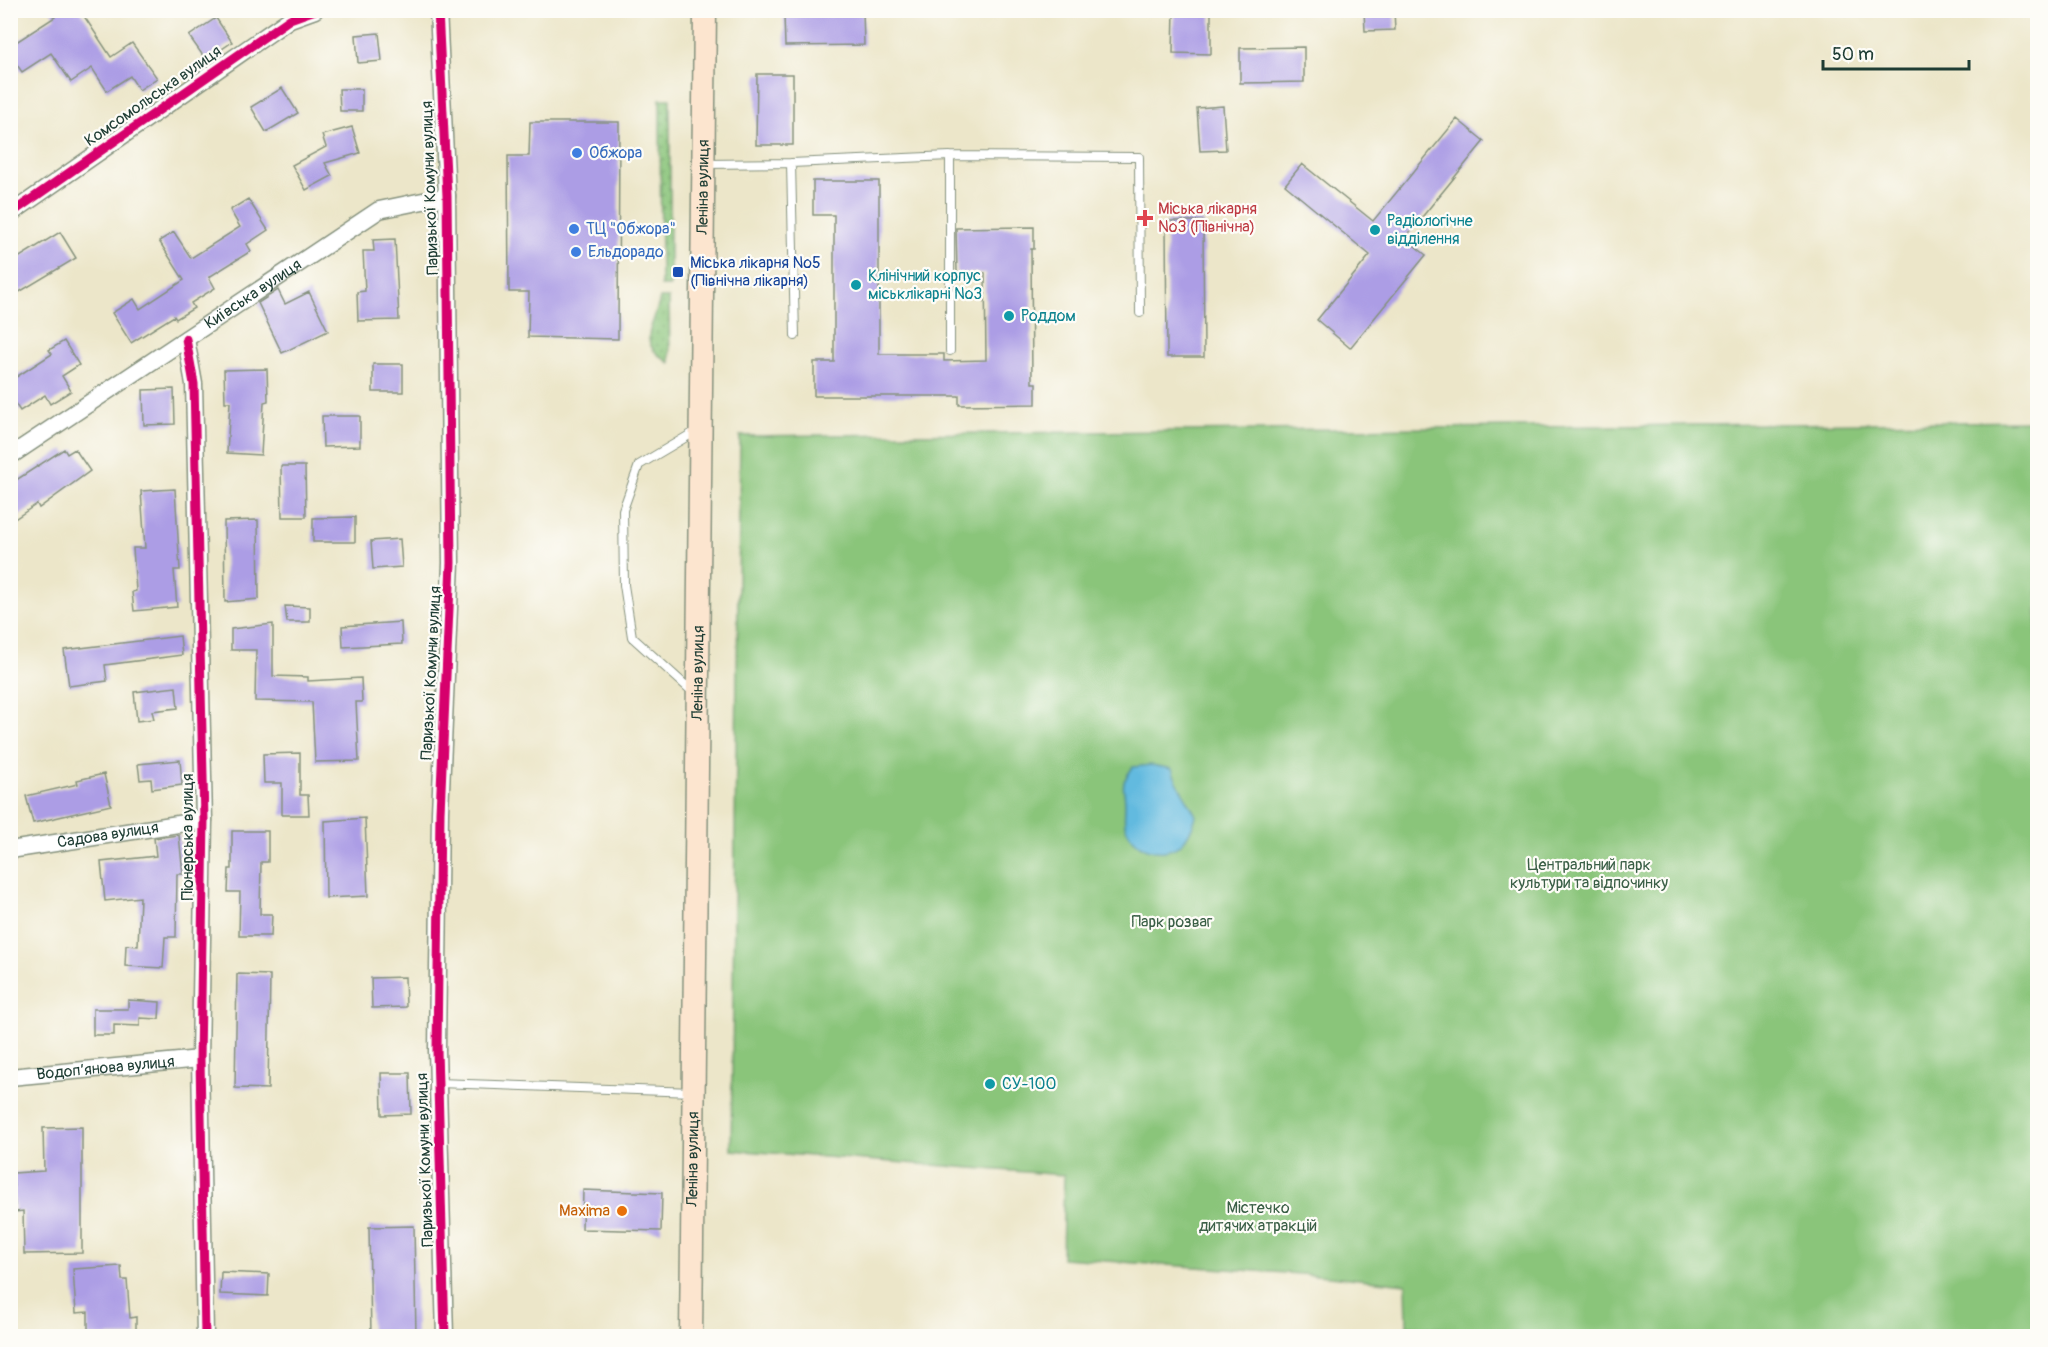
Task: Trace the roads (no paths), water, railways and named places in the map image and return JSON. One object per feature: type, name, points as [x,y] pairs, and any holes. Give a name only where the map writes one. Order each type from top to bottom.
[{"type":"main road","name":"Леніна вулиця","points":[[691,1336],[705,10]]},
{"type":"street","name":"Комсомольська вулиця","points":[[10,214],[290,19],[315,10]]},
{"type":"street","name":"Паризької Комуни вулиця","points":[[438,10],[447,196],[451,564],[440,812],[438,1083],[445,1336]]},
{"type":"street","name":"Київська вулиця","points":[[10,456],[379,210],[447,196]]},
{"type":"street","name":"Піонерська вулиця","points":[[186,339],[194,384],[204,820],[200,1059],[205,1336]]},
{"type":"street","name":"Садова вулиця","points":[[10,850],[204,820]]},
{"type":"street","name":"Водоп’янова вулиця","points":[[10,1077],[200,1059]]},
{"type":"lane","points":[[704,164],[791,163],[950,156],[1139,157],[1140,314]]},
{"type":"lane","points":[[950,156],[950,351]]},
{"type":"lane","points":[[791,163],[795,336]]},
{"type":"lane","points":[[698,697],[632,637],[624,585],[623,510],[639,465],[700,429]]},
{"type":"lane","points":[[438,1083],[694,1092]]},
{"type":"water","points":[[1151,765],[1172,769],[1196,816],[1184,841],[1173,849],[1165,851],[1156,851],[1140,845],[1133,840],[1125,824],[1123,786],[1125,779],[1133,767]]},
{"type":"place","name":"Обжора","points":[[577,153]]},
{"type":"place","name":"Міська лікарня №3 (Північна)","points":[[1145,218]]},
{"type":"place","name":"ТЦ \"Обжора\"","points":[[574,229]]},
{"type":"place","name":"Радіологічне відділення","points":[[1375,230]]},
{"type":"place","name":"Ельдорадо","points":[[576,252]]},
{"type":"place","name":"Міська лікарня №5 (Північна лікарня)","points":[[678,272]]},
{"type":"place","name":"Клінічний корпус міськлікарні №3","points":[[856,285]]},
{"type":"place","name":"Роддом","points":[[1009,316]]},
{"type":"place","name":"СУ-100","points":[[990,1084]]},
{"type":"place","name":"Maxima","points":[[622,1211]]},
{"type":"park label","name":"Центральний парк культури та відпочинку","points":[[1589,874]]},
{"type":"park label","name":"Парк розваг","points":[[1172,922]]},
{"type":"park label","name":"Містечко дитячих атракцій","points":[[1258,1217]]}]
